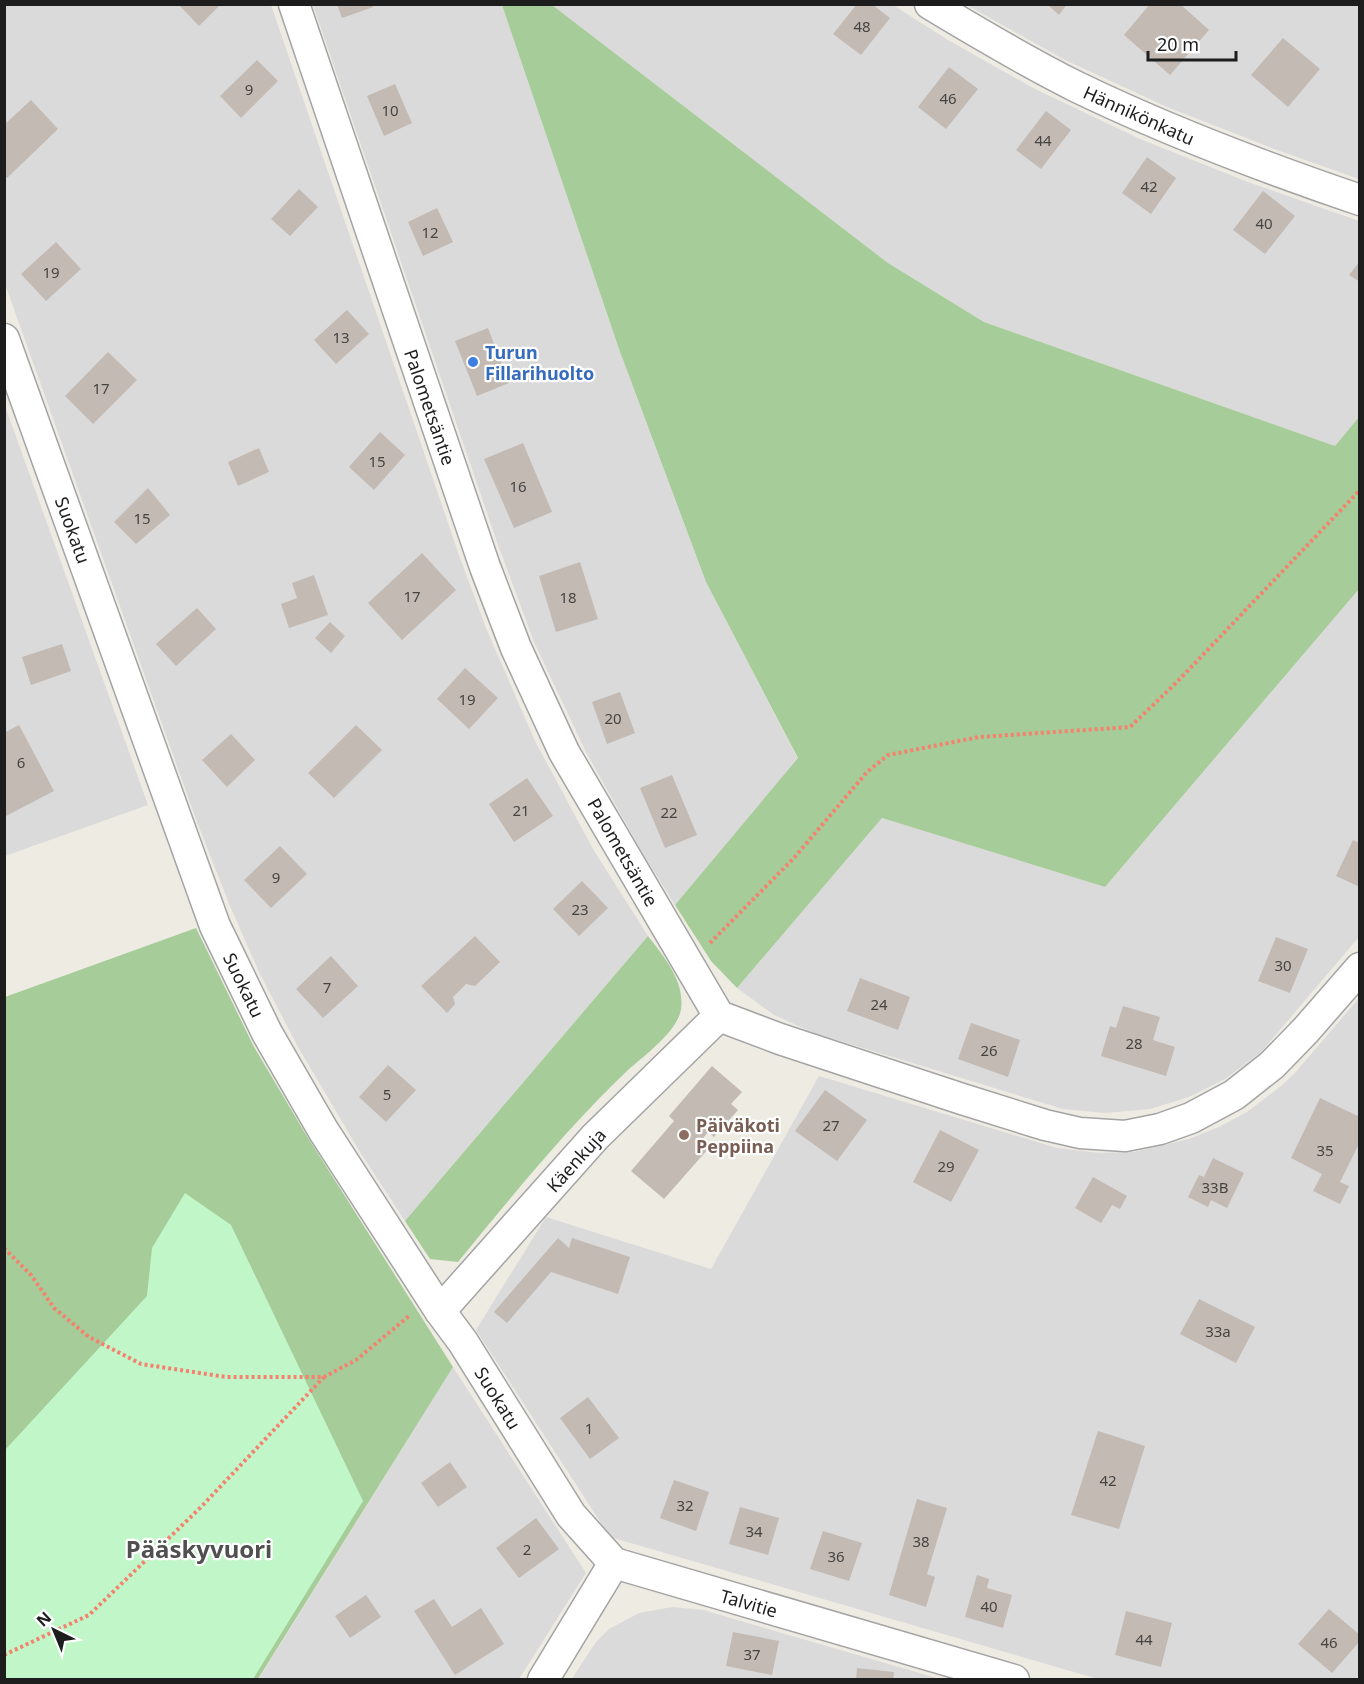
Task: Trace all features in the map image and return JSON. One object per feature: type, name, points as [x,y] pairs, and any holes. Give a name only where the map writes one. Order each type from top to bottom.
[{"type":"street","name":"Palometsäntie","points":[[294,4],[485,567],[516,648],[564,752],[719,1016]]},
{"type":"street","name":"Hännikönkatu","points":[[930,4],[992,41],[1086,91],[1198,142],[1359,200]]},
{"type":"street","name":"Suokatu","points":[[4,339],[215,926],[267,1033],[322,1130],[463,1342],[571,1515],[614,1563]]},
{"type":"street","points":[[719,1016],[780,1039],[962,1100],[1045,1125],[1080,1133],[1125,1136],[1160,1129],[1191,1118],[1234,1095],[1272,1065],[1300,1037],[1359,968]]},
{"type":"street","name":"Käenkuja","points":[[436,1304],[595,1137],[719,1016]]},
{"type":"street","points":[[543,1680],[614,1563]]},
{"type":"street","name":"Talvitie","points":[[614,1563],[1014,1680]]},
{"type":"path","points":[[689,964],[794,858],[867,772],[888,755],[979,737],[1130,727],[1177,682],[1359,490]]},
{"type":"path","points":[[4,1248],[31,1275],[54,1308],[89,1337],[141,1364],[226,1377],[324,1377]]},
{"type":"path","points":[[4,1655],[89,1616],[201,1507],[324,1377],[356,1360],[436,1304]]},
{"type":"shaded area","points":[[5,5],[271,5],[486,628],[535,741],[593,849],[648,936],[405,1221],[360,1152],[298,1047],[259,972],[230,906],[197,822],[5,284]]},
{"type":"shaded area","points":[[313,5],[502,5],[619,349],[706,582],[798,759],[675,905],[643,854],[586,752],[534,642],[497,542]]},
{"type":"shaded area","points":[[552,5],[893,5],[948,40],[1035,89],[1140,139],[1248,182],[1359,221],[1359,417],[1335,446],[984,322],[888,263]]},
{"type":"shaded area","points":[[967,5],[1359,5],[1359,179],[1167,107],[1063,59]]},
{"type":"shaded area","points":[[4,403],[148,805],[5,856],[4,856]]},
{"type":"shaded area","points":[[1359,589],[1359,937],[1261,1052],[1225,1079],[1189,1097],[1150,1109],[1105,1113],[1063,1109],[814,1033],[774,1015],[737,988],[882,818],[1105,887]]},
{"type":"shaded area","points":[[1359,998],[1359,1674],[1355,1680],[1098,1679],[610,1537],[476,1330],[546,1217],[711,1269],[819,1076],[1057,1148],[1100,1153],[1134,1152],[1189,1139],[1247,1112],[1295,1073]]},
{"type":"shaded area","points":[[453,1367],[586,1573],[519,1679],[258,1680]]},
{"type":"shaded area","points":[[672,1607],[703,1610],[940,1679],[571,1680],[596,1642],[609,1629],[639,1613]]},
{"type":"green space","points":[[502,5],[552,5],[888,263],[984,322],[1335,446],[1359,417],[1359,589],[1105,887],[882,818],[737,988],[711,961],[675,905],[798,758],[706,582],[619,349]]},
{"type":"green space","points":[[196,928],[254,1047],[305,1133],[453,1367],[258,1679],[5,1680],[5,997]]},
{"type":"green space","points":[[648,936],[672,970],[680,989],[681,1009],[674,1026],[605,1092],[561,1139],[458,1262],[430,1259],[405,1221]]},
{"type":"green space","points":[[185,1193],[231,1225],[363,1501],[253,1679],[5,1679],[5,1450],[147,1296],[152,1248]]},
{"type":"building","points":[[178,4],[221,4],[199,26]]},
{"type":"building","points":[[337,4],[372,4],[373,7],[342,18]]},
{"type":"building","points":[[857,4],[872,4],[890,18],[861,55],[833,34]]},
{"type":"building","points":[[1047,4],[1067,4],[1059,15]]},
{"type":"building","points":[[1150,4],[1180,4],[1209,30],[1170,75],[1124,35]]},
{"type":"building","points":[[1283,38],[1320,69],[1288,107],[1251,75]]},
{"type":"building","points":[[257,60],[278,81],[241,118],[220,96]]},
{"type":"building","points":[[949,67],[978,89],[946,129],[918,107]]},
{"type":"building","points":[[395,84],[412,123],[384,136],[367,96]]},
{"type":"building","points":[[31,100],[58,129],[7,178],[4,175],[4,125]]},
{"type":"building","points":[[1046,111],[1071,130],[1041,169],[1016,150]]},
{"type":"building","points":[[1147,157],[1176,178],[1151,214],[1122,193]]},
{"type":"building","points":[[299,189],[318,207],[290,236],[271,219]]},
{"type":"building","points":[[1263,191],[1295,216],[1265,254],[1233,230]]},
{"type":"building","points":[[437,208],[453,242],[423,256],[408,222]]},
{"type":"building","points":[[56,242],[81,269],[46,301],[21,274]]},
{"type":"building","points":[[1360,261],[1360,282],[1349,275]]},
{"type":"building","points":[[347,310],[369,334],[336,364],[314,340]]},
{"type":"building","points":[[488,328],[509,383],[477,396],[455,341]]},
{"type":"building","points":[[108,352],[137,380],[93,424],[65,396]]},
{"type":"building","points":[[380,432],[405,455],[374,490],[349,467]]},
{"type":"building","points":[[523,443],[552,512],[514,528],[484,459]]},
{"type":"building","points":[[259,448],[269,472],[238,486],[228,462]]},
{"type":"building","points":[[148,488],[170,515],[136,544],[114,522]]},
{"type":"building","points":[[422,553],[456,590],[402,640],[368,603]]},
{"type":"building","points":[[580,562],[598,619],[556,632],[539,576]]},
{"type":"building","points":[[314,575],[328,615],[289,628],[281,604],[297,598],[292,583]]},
{"type":"building","points":[[197,608],[216,629],[176,666],[156,644]]},
{"type":"building","points":[[330,622],[345,636],[331,653],[315,638]]},
{"type":"building","points":[[62,644],[71,671],[31,685],[22,657]]},
{"type":"building","points":[[465,668],[498,698],[469,729],[437,699]]},
{"type":"building","points":[[620,692],[635,733],[607,744],[592,702]]},
{"type":"building","points":[[19,725],[54,791],[4,817],[4,733]]},
{"type":"building","points":[[356,725],[382,750],[334,798],[308,773]]},
{"type":"building","points":[[231,734],[255,760],[227,787],[202,760]]},
{"type":"building","points":[[672,775],[697,835],[665,848],[640,788]]},
{"type":"building","points":[[527,778],[553,816],[514,842],[489,804]]},
{"type":"building","points":[[1353,840],[1360,843],[1360,887],[1336,876]]},
{"type":"building","points":[[280,846],[307,874],[271,908],[244,880]]},
{"type":"building","points":[[582,881],[608,908],[579,936],[553,909]]},
{"type":"building","points":[[475,936],[500,962],[475,986],[466,984],[453,997],[455,1004],[447,1013],[421,986]]},
{"type":"building","points":[[1276,937],[1308,949],[1290,993],[1258,981]]},
{"type":"building","points":[[331,956],[358,986],[323,1018],[296,989]]},
{"type":"building","points":[[860,978],[910,997],[898,1030],[847,1011]]},
{"type":"building","points":[[1123,1006],[1160,1017],[1153,1040],[1175,1047],[1166,1076],[1101,1056],[1110,1026],[1116,1028]]},
{"type":"building","points":[[971,1023],[1020,1040],[1008,1077],[958,1059]]},
{"type":"building","points":[[388,1065],[416,1090],[386,1122],[359,1097]]},
{"type":"building","name":"Päiväkoti Peppiina","points":[[712,1066],[742,1092],[731,1104],[738,1110],[714,1137],[708,1132],[700,1142],[708,1149],[664,1199],[631,1171],[674,1121],[669,1116]]},
{"type":"building","points":[[825,1090],[867,1120],[837,1161],[795,1131]]},
{"type":"building","points":[[1320,1098],[1360,1117],[1360,1142],[1340,1182],[1349,1186],[1340,1204],[1313,1191],[1322,1174],[1291,1158]]},
{"type":"building","points":[[940,1130],[979,1150],[951,1202],[913,1182]]},
{"type":"building","points":[[1213,1158],[1244,1173],[1227,1208],[1211,1200],[1208,1207],[1188,1197],[1199,1175],[1204,1177]]},
{"type":"building","points":[[1093,1177],[1127,1196],[1120,1209],[1112,1205],[1101,1223],[1075,1208]]},
{"type":"building","points":[[558,1238],[569,1248],[572,1238],[630,1257],[618,1294],[551,1272],[507,1323],[494,1312]]},
{"type":"building","points":[[1199,1299],[1255,1327],[1236,1363],[1180,1334]]},
{"type":"building","points":[[588,1397],[619,1438],[590,1459],[560,1418]]},
{"type":"building","points":[[1098,1431],[1145,1446],[1119,1529],[1071,1515]]},
{"type":"building","points":[[450,1462],[467,1487],[438,1507],[421,1483]]},
{"type":"building","points":[[674,1480],[709,1492],[696,1531],[660,1518]]},
{"type":"building","points":[[917,1499],[947,1508],[927,1574],[935,1577],[926,1607],[889,1595]]},
{"type":"building","points":[[740,1507],[779,1518],[768,1555],[729,1544]]},
{"type":"building","points":[[536,1518],[559,1549],[519,1578],[496,1548]]},
{"type":"building","points":[[823,1531],[862,1543],[849,1581],[810,1569]]},
{"type":"building","points":[[977,1575],[989,1579],[987,1588],[1012,1595],[1003,1628],[965,1617]]},
{"type":"building","points":[[366,1595],[381,1617],[350,1638],[335,1616]]},
{"type":"building","points":[[434,1599],[452,1627],[481,1608],[504,1644],[455,1675],[414,1611]]},
{"type":"building","points":[[1329,1609],[1360,1635],[1360,1641],[1332,1673],[1298,1644]]},
{"type":"building","points":[[1126,1611],[1172,1623],[1161,1667],[1115,1655]]},
{"type":"building","points":[[733,1632],[779,1641],[772,1675],[726,1666]]},
{"type":"building","points":[[857,1668],[894,1672],[893,1680],[856,1680]]},
{"type":"place","name":"Turun Fillarihuolto","points":[[473,362]]},
{"type":"place","name":"Päiväkoti Peppiina","points":[[684,1135]]},
{"type":"district","name":"Pääskyvuori","points":[[199,1548]]}]
